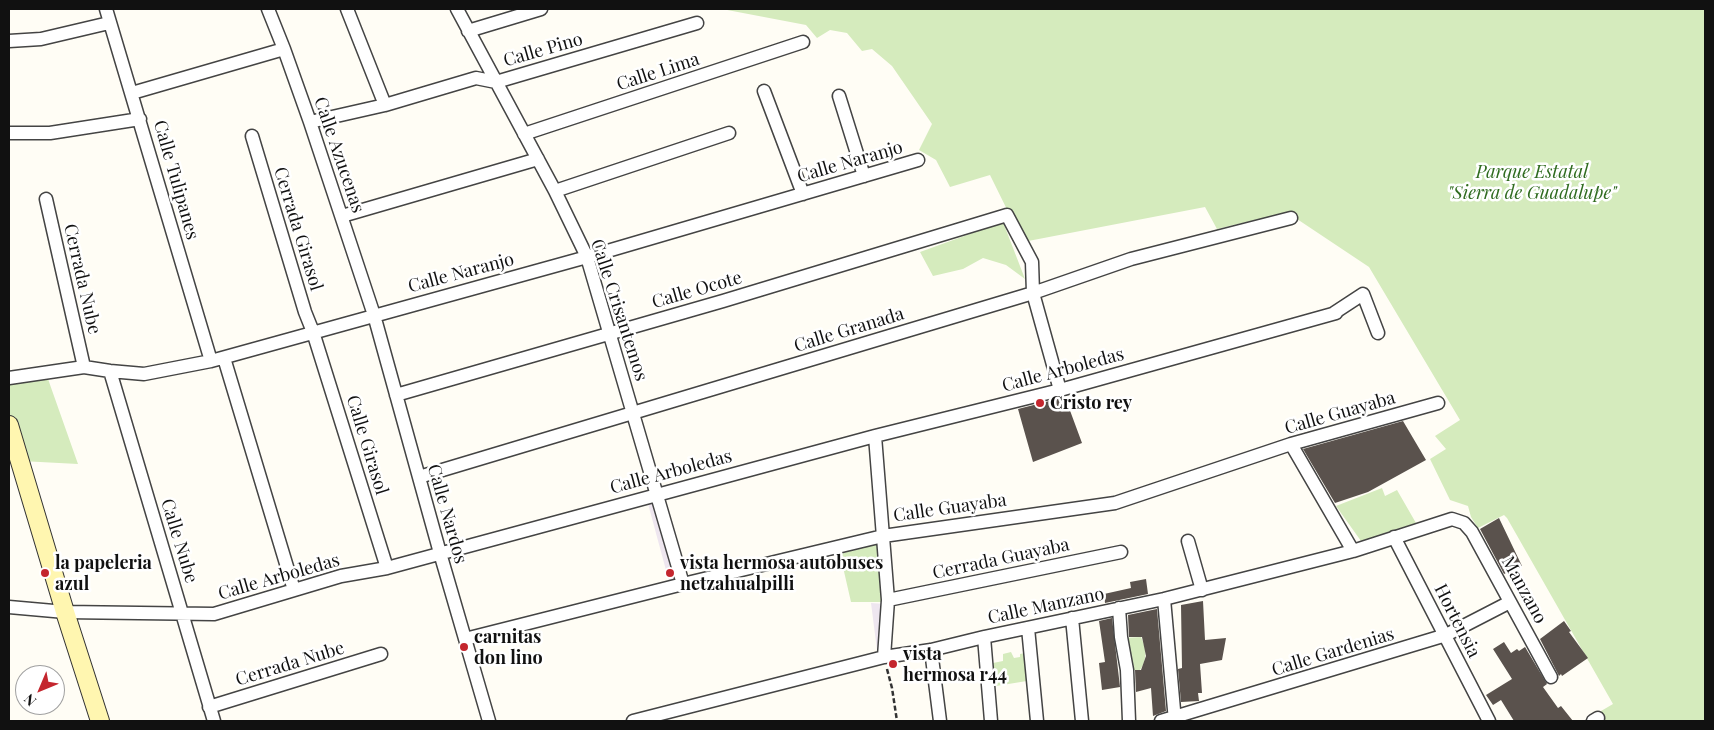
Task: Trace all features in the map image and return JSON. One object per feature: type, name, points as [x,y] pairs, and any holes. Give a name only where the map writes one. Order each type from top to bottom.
[{"type":"street","name":"Calle Tulipanes","points":[[106,9],[217,359],[294,590]]},
{"type":"street","name":"Calle Azucenas","points":[[268,9],[310,122],[374,315]]},
{"type":"street","points":[[347,9],[385,105]]},
{"type":"street","name":"Calle Crisantemos","points":[[457,9],[555,191],[587,257],[683,584]]},
{"type":"street","points":[[468,31],[541,9]]},
{"type":"street","points":[[9,41],[40,39],[109,22]]},
{"type":"street","name":"Calle Pino","points":[[310,122],[385,105],[476,78],[496,82],[697,23]]},
{"type":"street","name":"Calle Lima","points":[[524,134],[803,42]]},
{"type":"street","points":[[132,93],[284,49]]},
{"type":"street","points":[[764,91],[803,194]]},
{"type":"street","points":[[839,96],[864,176]]},
{"type":"street","points":[[9,133],[50,133],[140,119]]},
{"type":"street","points":[[555,191],[729,133]]},
{"type":"street","name":"Cerrada Girasol","points":[[252,136],[305,312],[313,332]]},
{"type":"street","points":[[342,216],[538,159]]},
{"type":"street","name":"Calle Naranjo","points":[[9,378],[84,367],[110,372],[144,374],[217,359],[587,257],[918,160]]},
{"type":"street","name":"Cerrada Nube","points":[[46,199],[84,367]]},
{"type":"street","name":"Calle Ocote","points":[[396,395],[723,301],[1007,215],[1032,262],[1033,293]]},
{"type":"street","name":"Calle Granada","points":[[419,477],[1033,293],[1131,259],[1291,218]]},
{"type":"street","points":[[1033,293],[1060,390]]},
{"type":"street","name":"Calle Arboledas","points":[[9,607],[65,612],[214,614],[341,576],[387,568],[657,493],[1060,390],[1335,313],[1363,294],[1378,333]]},
{"type":"street","name":"Calle Nardos","points":[[374,315],[464,639],[489,721]]},
{"type":"street","name":"Calle Girasol","points":[[313,332],[387,568]]},
{"type":"street","name":"Calle Nube","points":[[110,372],[214,721]]},
{"type":"street","name":"Calle Guayaba","points":[[464,639],[884,536],[1114,503],[1291,444],[1438,403]]},
{"type":"street","points":[[9,426],[100,721]]},
{"type":"street","points":[[875,436],[888,600],[884,657]]},
{"type":"street","points":[[1291,444],[1353,551]]},
{"type":"street","name":"Calle Manzano","points":[[633,721],[884,657],[931,650],[1202,590],[1353,551],[1452,519],[1464,523]]},
{"type":"street","name":"Manzano","points":[[1464,523],[1472,532],[1551,676]]},
{"type":"street","name":"Hortensia","points":[[1394,537],[1489,721]]},
{"type":"street","points":[[1188,541],[1202,590]]},
{"type":"street","name":"Cerrada Guayaba","points":[[888,600],[1120,552]]},
{"type":"street","points":[[1164,599],[1170,720]]},
{"type":"street","name":"Calle Gardenias","points":[[1170,720],[1446,636],[1510,602]]},
{"type":"street","points":[[1120,608],[1121,637],[1127,670],[1129,721]]},
{"type":"street","points":[[1072,618],[1082,721]]},
{"type":"street","points":[[1028,628],[1037,721]]},
{"type":"street","points":[[984,638],[991,721]]},
{"type":"street","points":[[931,650],[940,721]]},
{"type":"street","name":"Cerrada Nube","points":[[210,707],[382,654]]},
{"type":"path","points":[[884,657],[898,721]]},
{"type":"shaded area","points":[[656,496],[680,582],[670,585],[647,500]]},
{"type":"shaded area","points":[[871,603],[885,604],[883,652],[877,650]]},
{"type":"green space","name":"Parque Estatal \"Sierra de Guadalupe\"","points":[[722,9],[1705,9],[1705,721],[1584,721],[1613,704],[1507,518],[1504,515],[1478,528],[1471,517],[1468,506],[1450,500],[1430,459],[1446,449],[1435,436],[1460,420],[1369,267],[1294,217],[1276,215],[1217,229],[1205,207],[1023,242],[990,175],[950,187],[936,160],[919,150],[932,124],[892,66],[872,49],[862,51],[847,33],[830,30],[817,38],[806,25]]},
{"type":"green space","points":[[1003,222],[1025,279],[1006,265],[983,258],[963,269],[933,276],[920,252]]},
{"type":"green space","points":[[9,376],[48,379],[78,464],[21,461],[9,419]]},
{"type":"green space","points":[[1382,488],[1385,496],[1397,490],[1416,523],[1361,541],[1336,506]]},
{"type":"green space","points":[[880,543],[886,602],[851,602],[840,554]]},
{"type":"green space","points":[[1141,637],[1145,650],[1144,661],[1140,670],[1131,670],[1123,638]]},
{"type":"green space","points":[[1011,652],[1014,658],[1020,657],[1020,654],[1025,653],[1033,680],[990,687],[988,664],[1003,661],[1003,654]]},
{"type":"building","name":"Cristo rey","points":[[1065,397],[1082,443],[1033,462],[1018,409]]},
{"type":"building","points":[[1403,421],[1426,460],[1368,492],[1335,503],[1303,449]]},
{"type":"building","points":[[1499,518],[1522,566],[1504,574],[1480,529]]},
{"type":"building","points":[[1146,579],[1148,594],[1105,603],[1104,594],[1131,588],[1130,582]]},
{"type":"building","points":[[1203,601],[1205,640],[1226,638],[1222,660],[1200,664],[1202,693],[1198,693],[1199,701],[1181,702],[1178,669],[1182,668],[1181,605]]},
{"type":"building","points":[[1157,609],[1166,711],[1153,716],[1151,688],[1136,692],[1135,670],[1141,670],[1146,656],[1142,637],[1129,637],[1128,615]]},
{"type":"building","points":[[1112,618],[1120,687],[1102,690],[1099,663],[1105,662],[1099,621]]},
{"type":"building","points":[[1564,621],[1571,631],[1569,632],[1588,658],[1562,676],[1561,674],[1559,676],[1540,639]]},
{"type":"building","points":[[1504,642],[1511,653],[1525,647],[1547,684],[1543,687],[1558,708],[1561,706],[1573,721],[1514,721],[1501,700],[1493,705],[1486,695],[1512,679],[1493,649]]},
{"type":"place","name":"Cristo rey","points":[[1040,403]]},
{"type":"place","name":"la papeleria azul","points":[[45,573]]},
{"type":"place","name":"vista hermosa autobuses netzahualpilli","points":[[670,573]]},
{"type":"place","name":"carnitas don lino","points":[[464,647]]},
{"type":"place","name":"vista hermosa r44","points":[[893,664]]}]
